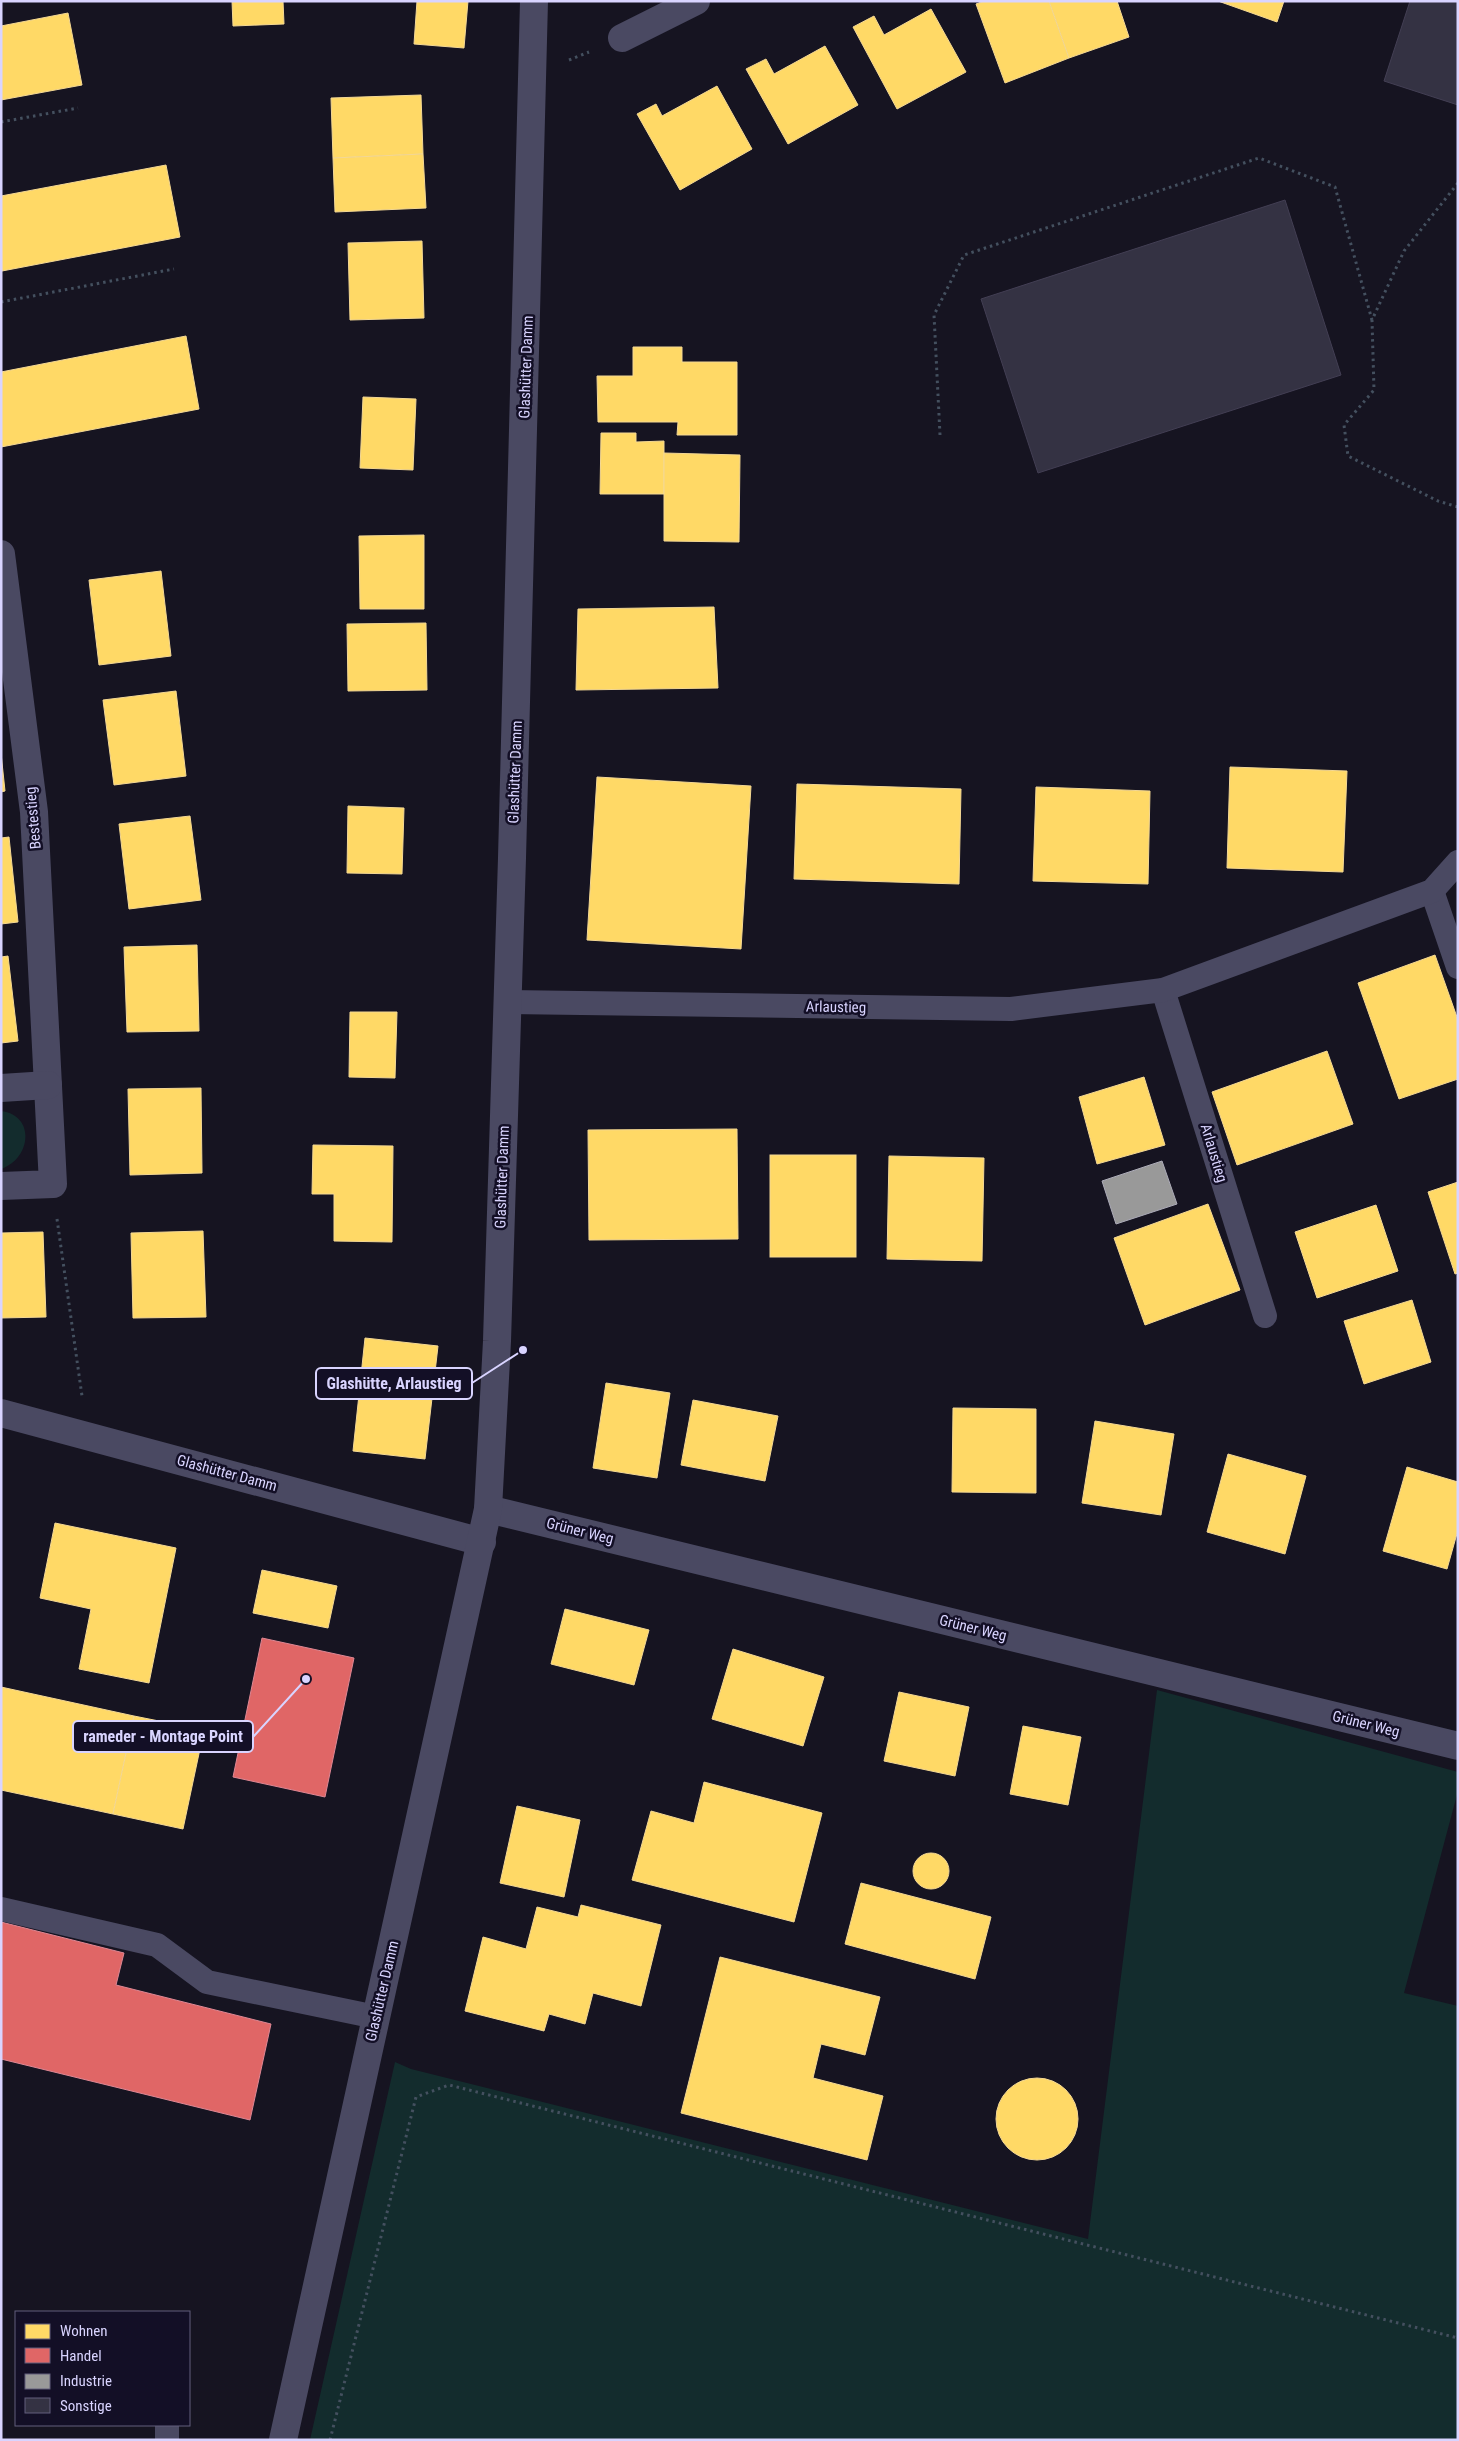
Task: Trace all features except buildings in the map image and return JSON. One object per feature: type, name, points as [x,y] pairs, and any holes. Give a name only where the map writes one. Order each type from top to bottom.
[{"type":"street","name":"Glashütter Damm","points":[[283,2440],[488,1509],[497,1341],[508,1002],[534,1]]},
{"type":"street","points":[[622,38],[696,1]]},
{"type":"street","name":"Bestestieg","points":[[1,554],[34,812],[53,1184],[1,1186]]},
{"type":"street","points":[[1,1088],[48,1085]]},
{"type":"street","name":"Glashütter Damm","points":[[1,1412],[482,1542]]},
{"type":"street","name":"Grüner Weg","points":[[488,1509],[1458,1746]]},
{"type":"lane","name":"Arlaustieg","points":[[508,1002],[1011,1009],[1163,990],[1432,891],[1458,862]]},
{"type":"lane","points":[[1432,891],[1458,967]]},
{"type":"lane","name":"Arlaustieg","points":[[1163,990],[1264,1316]]},
{"type":"lane","points":[[1,1909],[157,1946],[207,1982],[376,2018]]},
{"type":"lane","points":[[167,2426],[168,2440]]},
{"type":"path","points":[[533,76],[622,38]]},
{"type":"path","points":[[1,122],[78,108]]},
{"type":"path","points":[[940,435],[934,315],[964,255],[1259,158],[1335,187],[1372,320],[1374,390],[1344,425],[1348,456],[1438,500],[1458,507]]},
{"type":"path","points":[[1372,320],[1404,251],[1458,183]]},
{"type":"path","points":[[1,302],[174,269]]},
{"type":"path","points":[[63,1260],[88,1436]]},
{"type":"path","points":[[330,2440],[416,2097],[449,2085],[1458,2338]]},
{"type":"green space","points":[[1,1111],[12,1114],[20,1120],[24,1128],[25,1137],[24,1147],[19,1156],[11,1164],[1,1169]]},
{"type":"green space","points":[[1157,1690],[1458,1772],[1458,1791],[1404,1993],[1458,2006],[1458,2440],[310,2440],[395,2062],[411,2069],[1088,2239]]},
{"type":"place","name":"Glashütte, Arlaustieg","points":[[523,1350]]},
{"type":"place","name":"rameder - Montage Point","points":[[306,1679]]}]
